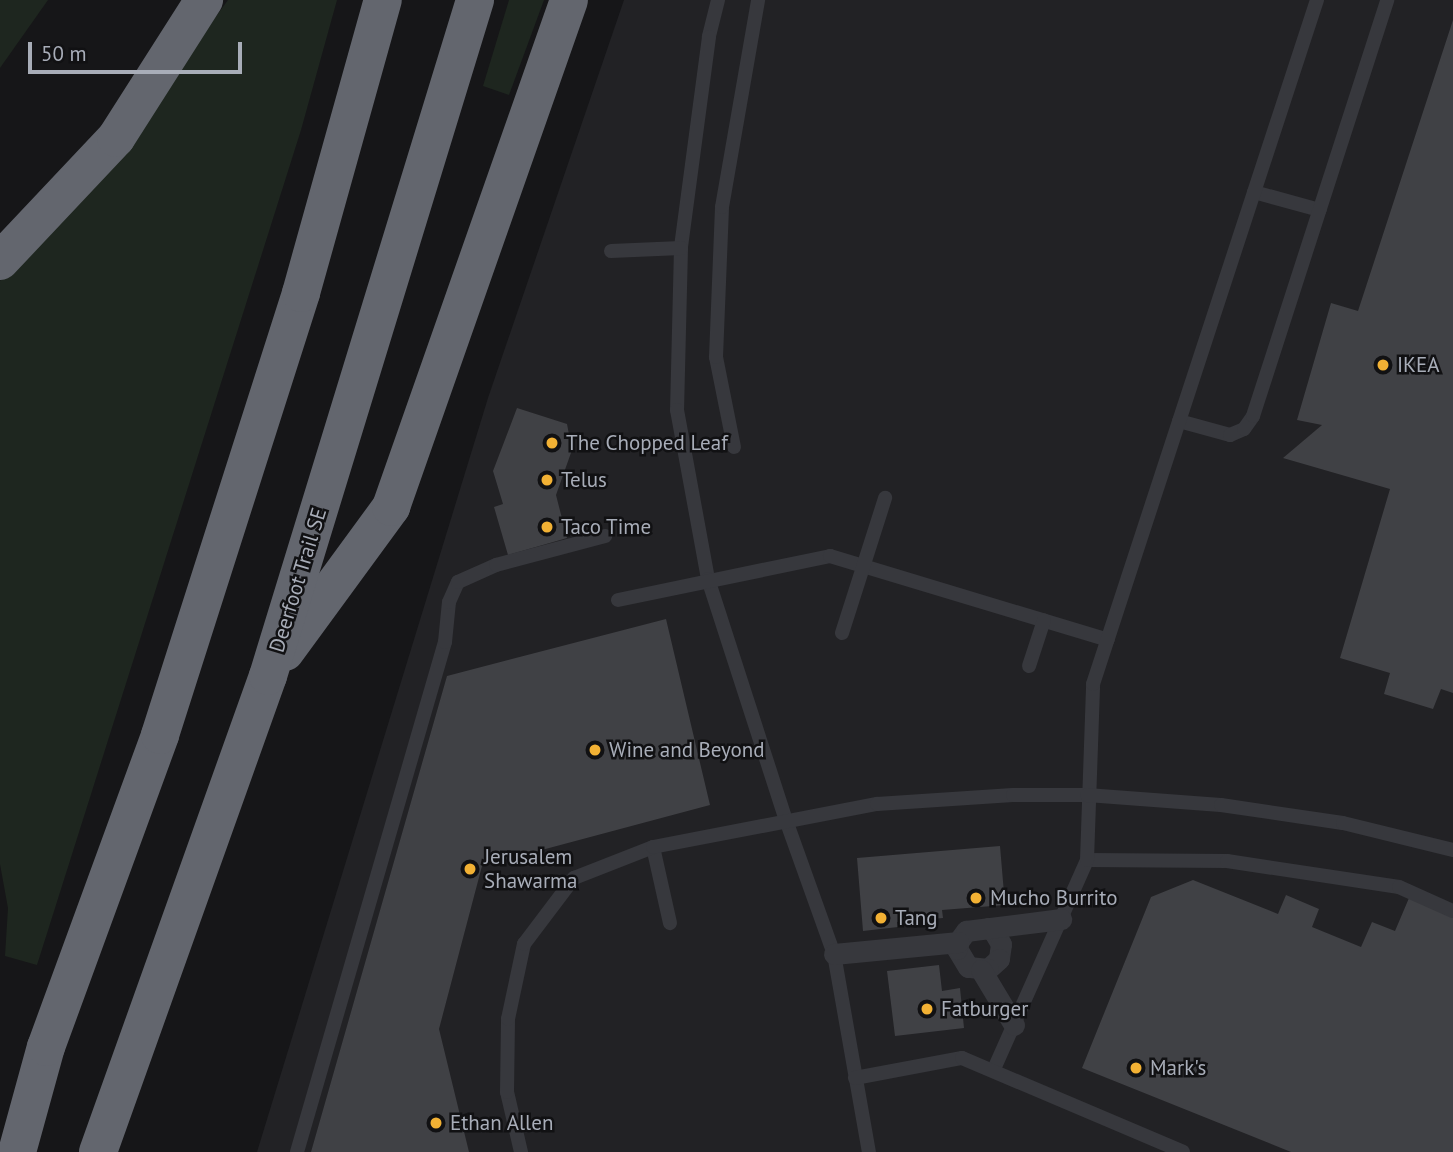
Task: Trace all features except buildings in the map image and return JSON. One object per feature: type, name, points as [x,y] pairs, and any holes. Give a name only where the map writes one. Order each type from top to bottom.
[{"type":"highway","points":[[0,261],[116,138],[204,0]]},
{"type":"highway","points":[[17,1152],[46,1047],[159,735],[301,293],[383,0]]},
{"type":"highway","name":"Deerfoot Trail SE","points":[[98,1152],[268,676],[475,0]]},
{"type":"highway","points":[[268,676],[391,507],[569,0]]},
{"type":"street","points":[[834,954],[958,942],[973,928],[1061,919]]},
{"type":"street","points":[[981,970],[995,964],[1001,952],[999,938],[988,928]]},
{"type":"street","points":[[958,942],[962,963],[981,970],[1014,1025]]},
{"type":"lane","points":[[718,0],[709,37],[681,248],[677,410],[708,579],[787,823],[834,954],[866,1151]]},
{"type":"lane","points":[[734,447],[716,358],[722,207],[758,0]]},
{"type":"lane","points":[[994,1069],[1087,860],[1087,795],[1093,684],[1317,0]]},
{"type":"lane","points":[[1179,421],[1230,435],[1244,429],[1254,416],[1387,0]]},
{"type":"lane","points":[[1254,192],[1320,210]]},
{"type":"lane","points":[[611,251],[681,248]]},
{"type":"lane","points":[[842,633],[885,498]]},
{"type":"lane","points":[[297,1152],[445,642],[449,602],[458,582],[496,565],[605,536]]},
{"type":"lane","points":[[618,600],[708,579],[830,556],[1108,640]]},
{"type":"lane","points":[[1029,666],[1044,620]]},
{"type":"lane","points":[[521,1152],[507,1091],[508,1029],[524,944],[574,878],[653,847],[877,804],[1013,795],[1087,795],[1221,805],[1330,821],[1453,850]]},
{"type":"lane","points":[[653,847],[670,923]]},
{"type":"lane","points":[[1087,860],[1227,861],[1399,887],[1453,911]]},
{"type":"lane","points":[[855,1078],[962,1058],[994,1069],[1183,1152]]},
{"type":"shaded area","points":[[0,0],[48,0],[0,68]]},
{"type":"shaded area","points":[[228,0],[337,0],[301,130],[37,965],[5,956],[8,908],[0,864],[0,281],[156,98]]},
{"type":"shaded area","points":[[509,0],[544,0],[509,95],[483,86]]},
{"type":"shaded area","points":[[624,0],[1453,0],[1453,1152],[257,1152],[488,398]]},
{"type":"place","name":"IKEA","points":[[1383,365]]},
{"type":"place","name":"The Chopped Leaf","points":[[552,443]]},
{"type":"place","name":"Telus","points":[[547,480]]},
{"type":"place","name":"Taco Time","points":[[547,527]]},
{"type":"place","name":"Wine and Beyond","points":[[595,750]]},
{"type":"place","name":"Jerusalem Shawarma","points":[[470,869]]},
{"type":"place","name":"Mucho Burrito","points":[[976,898]]},
{"type":"place","name":"Tang","points":[[881,918]]},
{"type":"place","name":"Fatburger","points":[[927,1009]]},
{"type":"place","name":"Mark's","points":[[1136,1068]]},
{"type":"place","name":"Ethan Allen","points":[[436,1123]]}]
